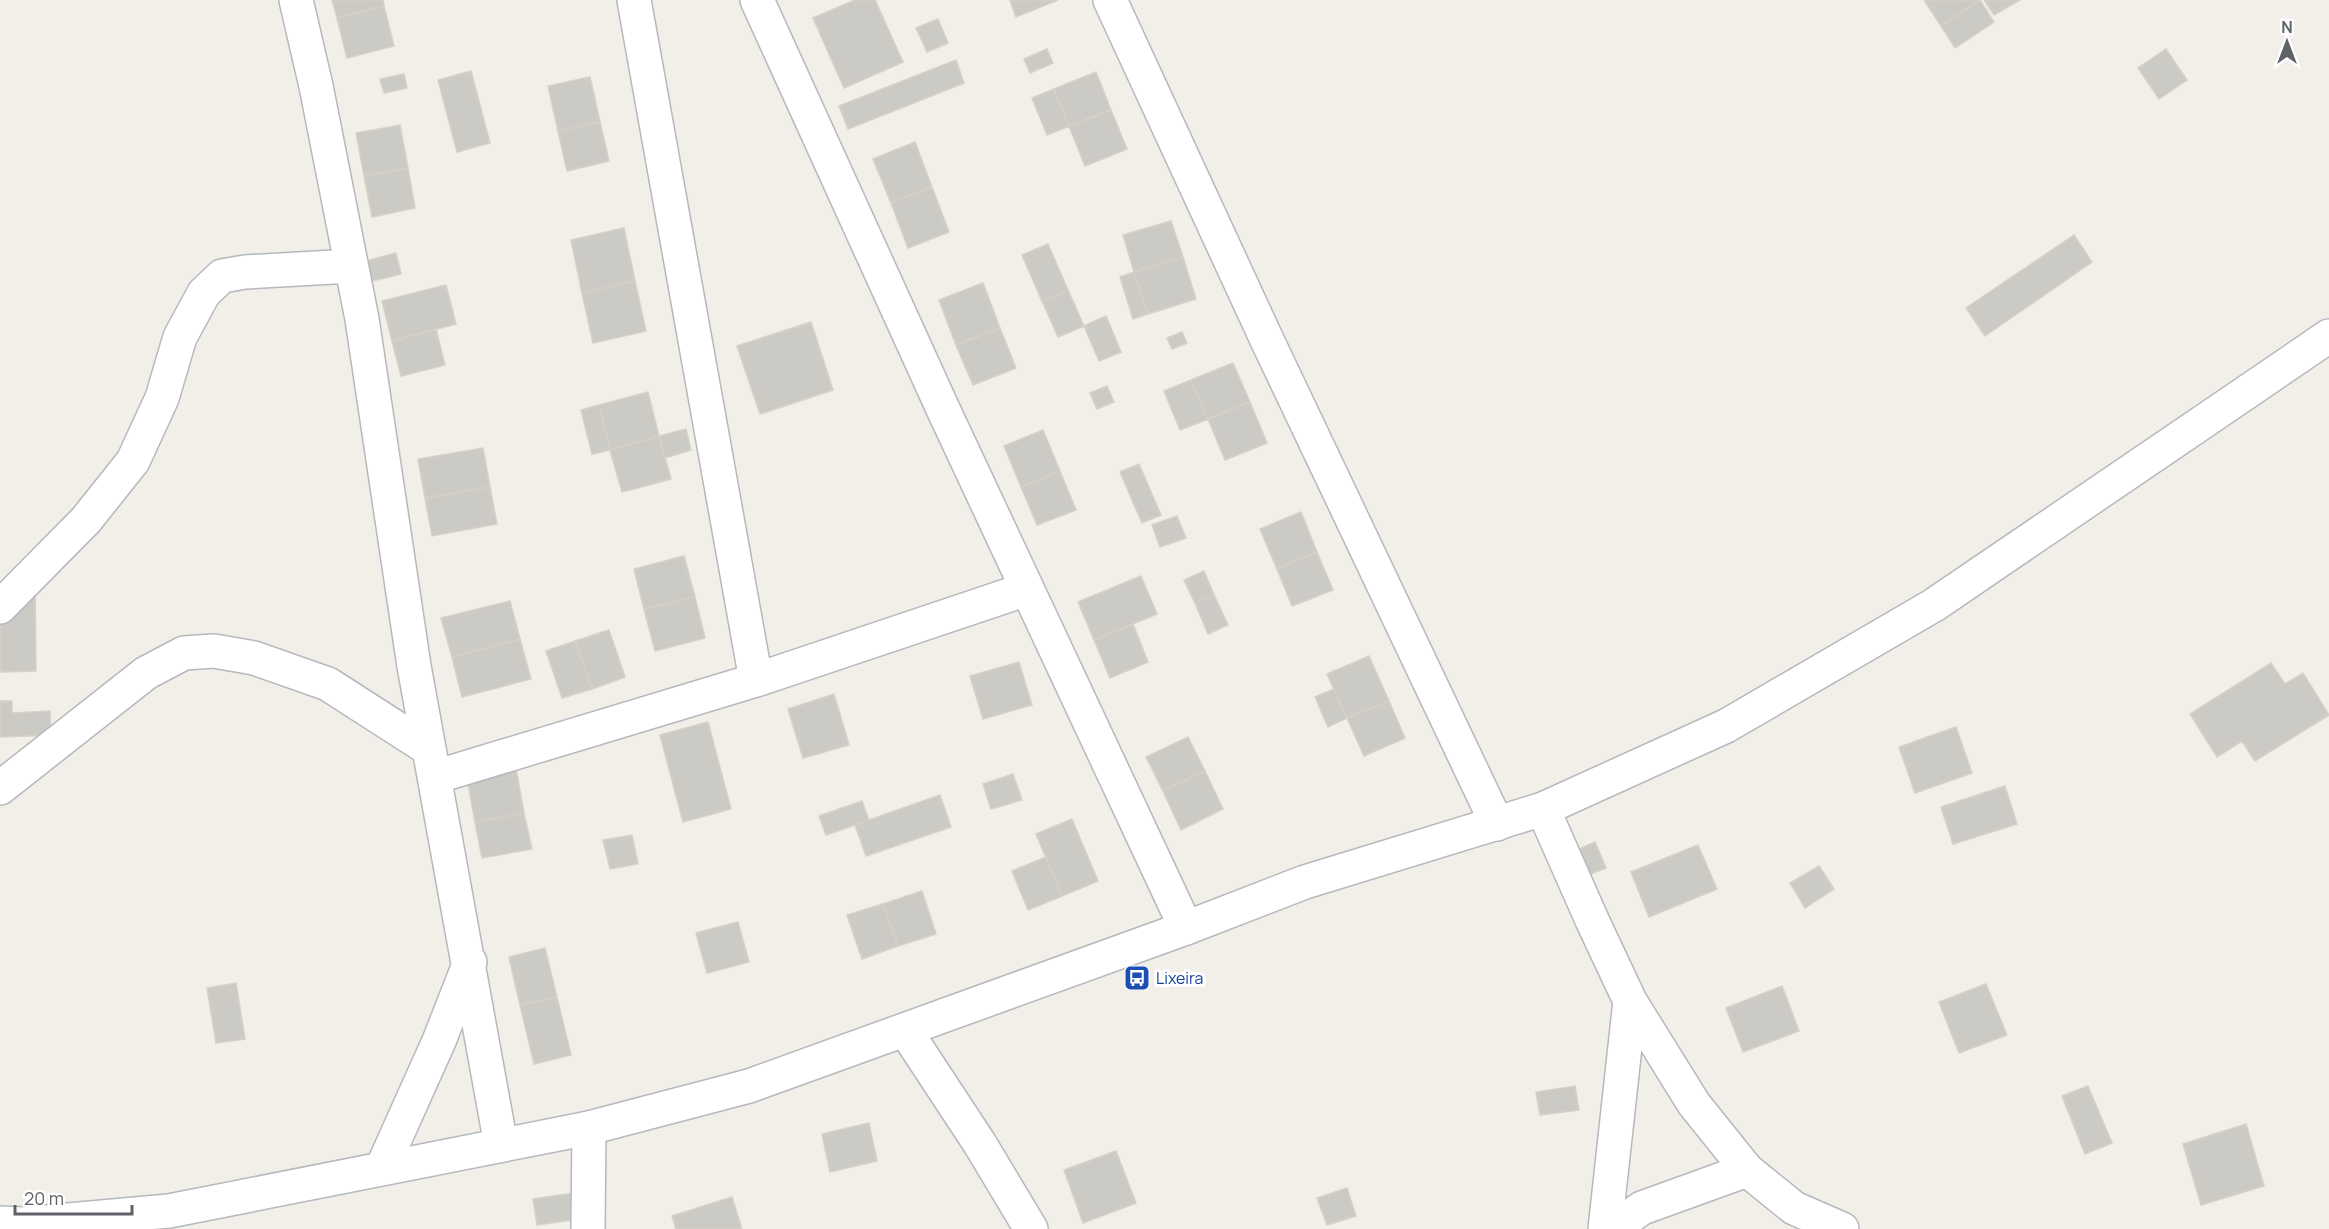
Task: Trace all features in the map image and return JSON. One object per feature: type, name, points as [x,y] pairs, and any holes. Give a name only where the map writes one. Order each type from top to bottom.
[{"type":"street","points":[[296,0],[316,86],[362,319],[414,666],[470,962],[501,1145]]},
{"type":"street","points":[[634,0],[756,680]]},
{"type":"street","points":[[757,0],[943,409],[1186,928]]},
{"type":"street","points":[[1110,0],[1267,340],[1497,824]]},
{"type":"street","points":[[0,607],[86,520],[133,461],[162,398],[180,338],[204,293],[222,276],[245,272],[351,266]]},
{"type":"street","points":[[0,1223],[170,1220],[382,1168],[589,1128],[749,1086],[1186,928],[1305,882],[1543,809],[1726,726],[1934,605],[2329,336]]},
{"type":"street","points":[[432,763],[756,680],[1028,589]]},
{"type":"street","points":[[0,788],[146,673],[184,652],[214,651],[254,658],[328,684],[432,763]]},
{"type":"street","points":[[1543,809],[1630,1000],[1694,1104],[1747,1170],[1794,1208],[1842,1229]]},
{"type":"street","points":[[382,1168],[439,1041],[470,962]]},
{"type":"street","points":[[1605,1229],[1630,1000]]},
{"type":"street","points":[[905,1030],[980,1144],[1032,1229]]},
{"type":"street","points":[[588,1229],[589,1128]]},
{"type":"street","points":[[1612,1229],[1642,1208],[1747,1170]]},
{"type":"building","points":[[332,0],[383,0],[384,6],[337,18]]},
{"type":"building","points":[[855,0],[875,0],[903,62],[844,88],[813,18]]},
{"type":"building","points":[[1010,0],[1058,0],[1016,17]]},
{"type":"building","points":[[1924,0],[1980,0],[1941,26]]},
{"type":"building","points":[[1980,0],[1994,22],[1955,48],[1941,26]]},
{"type":"building","points":[[1984,0],[2020,0],[1994,15]]},
{"type":"building","points":[[384,6],[394,46],[347,58],[337,18]]},
{"type":"building","points":[[938,19],[948,43],[927,52],[916,28]]},
{"type":"building","points":[[1047,49],[1053,63],[1030,73],[1024,59]]},
{"type":"building","points":[[2166,49],[2187,80],[2159,99],[2138,68]]},
{"type":"building","points":[[956,60],[964,83],[848,129],[839,106]]},
{"type":"building","points":[[471,71],[490,143],[457,152],[438,80]]},
{"type":"building","points":[[1096,72],[1111,110],[1069,126],[1054,89]]},
{"type":"building","points":[[404,74],[407,88],[384,93],[380,79]]},
{"type":"building","points":[[590,77],[600,122],[558,131],[548,86]]},
{"type":"building","points":[[1054,89],[1069,126],[1047,135],[1032,98]]},
{"type":"building","points":[[1111,110],[1127,149],[1085,166],[1069,126]]},
{"type":"building","points":[[600,122],[609,161],[567,171],[558,131]]},
{"type":"building","points":[[400,125],[408,168],[364,176],[356,133]]},
{"type":"building","points":[[915,142],[932,187],[891,203],[873,159]]},
{"type":"building","points":[[408,168],[415,208],[372,217],[364,176]]},
{"type":"building","points":[[932,187],[949,232],[908,248],[891,203]]},
{"type":"building","points":[[1171,221],[1183,257],[1134,272],[1123,235]]},
{"type":"building","points":[[624,228],[635,281],[582,293],[571,240]]},
{"type":"building","points":[[2074,235],[2092,262],[1985,336],[1966,308]]},
{"type":"building","points":[[1048,244],[1068,290],[1042,301],[1022,255]]},
{"type":"building","points":[[396,253],[401,274],[372,281],[366,261]]},
{"type":"building","points":[[1183,257],[1196,299],[1148,314],[1134,272]]},
{"type":"building","points":[[1134,272],[1148,314],[1133,319],[1120,277]]},
{"type":"building","points":[[635,281],[646,331],[593,343],[582,293]]},
{"type":"building","points":[[983,283],[1000,328],[956,345],[939,300]]},
{"type":"building","points":[[446,285],[456,324],[392,341],[382,301]]},
{"type":"building","points":[[1068,290],[1084,326],[1058,337],[1042,301]]},
{"type":"building","points":[[1106,316],[1121,352],[1099,361],[1084,326]]},
{"type":"building","points":[[811,322],[833,390],[760,414],[737,346]]},
{"type":"building","points":[[1000,328],[1016,368],[973,385],[956,345]]},
{"type":"building","points":[[436,329],[445,365],[401,376],[392,341]]},
{"type":"building","points":[[1182,332],[1187,343],[1172,349],[1167,338]]},
{"type":"building","points":[[1233,363],[1250,402],[1208,419],[1191,380]]},
{"type":"building","points":[[1191,380],[1208,419],[1180,430],[1164,391]]},
{"type":"building","points":[[1107,386],[1114,402],[1097,409],[1090,393]]},
{"type":"building","points":[[648,392],[659,436],[610,450],[599,405]]},
{"type":"building","points":[[1250,402],[1267,443],[1225,460],[1208,419]]},
{"type":"building","points":[[599,405],[610,450],[592,454],[581,410]]},
{"type":"building","points":[[686,429],[691,450],[665,458],[659,436]]},
{"type":"building","points":[[1043,430],[1060,471],[1021,487],[1004,446]]},
{"type":"building","points":[[659,436],[671,479],[622,492],[610,450]]},
{"type":"building","points":[[483,448],[490,487],[425,498],[418,459]]},
{"type":"building","points":[[1139,464],[1161,515],[1142,523],[1120,472]]},
{"type":"building","points":[[1060,471],[1076,510],[1037,525],[1021,487]]},
{"type":"building","points":[[490,487],[497,524],[432,536],[425,498]]},
{"type":"building","points":[[1301,512],[1317,552],[1277,569],[1260,529]]},
{"type":"building","points":[[1177,516],[1186,538],[1160,547],[1152,525]]},
{"type":"building","points":[[1317,552],[1333,590],[1292,606],[1277,569]]},
{"type":"building","points":[[684,556],[695,597],[644,609],[634,569]]},
{"type":"building","points":[[1204,571],[1214,595],[1195,603],[1184,580]]},
{"type":"building","points":[[1141,576],[1157,614],[1094,640],[1078,602]]},
{"type":"building","points":[[35,586],[36,671],[0,672],[0,587]]},
{"type":"building","points":[[1214,595],[1228,625],[1208,634],[1195,603]]},
{"type":"building","points":[[695,597],[705,638],[655,651],[644,609]]},
{"type":"building","points":[[510,601],[520,639],[452,657],[441,618]]},
{"type":"building","points":[[1133,624],[1148,662],[1110,678],[1094,640]]},
{"type":"building","points":[[609,630],[625,677],[592,689],[575,641]]},
{"type":"building","points":[[520,639],[531,679],[462,697],[452,657]]},
{"type":"building","points":[[575,641],[592,689],[562,698],[546,651]]},
{"type":"building","points":[[1369,656],[1389,701],[1347,718],[1327,674]]},
{"type":"building","points":[[1019,662],[1032,705],[983,719],[970,676]]},
{"type":"building","points":[[2271,663],[2285,684],[2303,673],[2329,715],[2255,761],[2242,741],[2217,757],[2190,714]]},
{"type":"building","points":[[1334,689],[1347,718],[1328,727],[1315,697]]},
{"type":"building","points":[[834,694],[849,745],[803,758],[788,709]]},
{"type":"building","points":[[0,701],[12,701],[12,713],[50,711],[51,735],[0,737]]},
{"type":"building","points":[[1389,701],[1405,738],[1364,756],[1347,718]]},
{"type":"building","points":[[708,722],[731,809],[683,822],[660,735]]},
{"type":"building","points":[[1956,727],[1972,773],[1915,793],[1899,747]]},
{"type":"building","points":[[1188,737],[1205,771],[1163,791],[1146,757]]},
{"type":"building","points":[[516,769],[524,813],[475,822],[467,778]]},
{"type":"building","points":[[1205,771],[1223,809],[1181,830],[1163,791]]},
{"type":"building","points":[[1013,774],[1022,800],[991,809],[983,784]]},
{"type":"building","points":[[2005,786],[2017,824],[1953,844],[1941,807]]},
{"type":"building","points":[[940,795],[951,827],[866,856],[855,825]]},
{"type":"building","points":[[862,801],[869,820],[826,835],[819,816]]},
{"type":"building","points":[[524,813],[532,849],[482,858],[475,822]]},
{"type":"building","points":[[1072,819],[1098,881],[1062,896],[1036,834]]},
{"type":"building","points":[[632,835],[638,864],[610,869],[603,840]]},
{"type":"building","points":[[1595,842],[1606,868],[1585,876],[1575,851]]},
{"type":"building","points":[[1698,845],[1717,889],[1649,917],[1631,872]]},
{"type":"building","points":[[1046,857],[1062,896],[1028,910],[1012,871]]},
{"type":"building","points":[[1819,866],[1834,889],[1805,908],[1790,883]]},
{"type":"building","points":[[922,891],[936,934],[898,946],[883,904]]},
{"type":"building","points":[[883,904],[898,946],[862,959],[847,915]]},
{"type":"building","points":[[738,922],[749,962],[707,973],[696,933]]},
{"type":"building","points":[[545,948],[557,997],[520,1005],[509,957]]},
{"type":"building","points":[[236,983],[245,1039],[216,1043],[207,988]]},
{"type":"building","points":[[1986,984],[2007,1035],[1959,1053],[1939,1002]]},
{"type":"building","points":[[1782,986],[1799,1031],[1743,1052],[1726,1008]]},
{"type":"building","points":[[557,997],[571,1055],[534,1064],[520,1005]]},
{"type":"building","points":[[1575,1086],[1579,1110],[1540,1115],[1536,1092]]},
{"type":"building","points":[[2088,1086],[2112,1143],[2085,1154],[2062,1096]]},
{"type":"building","points":[[869,1123],[877,1161],[830,1172],[822,1134]]},
{"type":"building","points":[[2246,1124],[2264,1186],[2201,1205],[2183,1144]]},
{"type":"building","points":[[1116,1151],[1136,1203],[1083,1223],[1064,1170]]},
{"type":"building","points":[[1347,1188],[1356,1216],[1327,1225],[1317,1198]]},
{"type":"building","points":[[581,1192],[585,1218],[537,1225],[533,1199]]},
{"type":"building","points":[[732,1197],[742,1229],[676,1229],[672,1216]]},
{"type":"place","name":"Lixeira","points":[[1137,978]]}]
